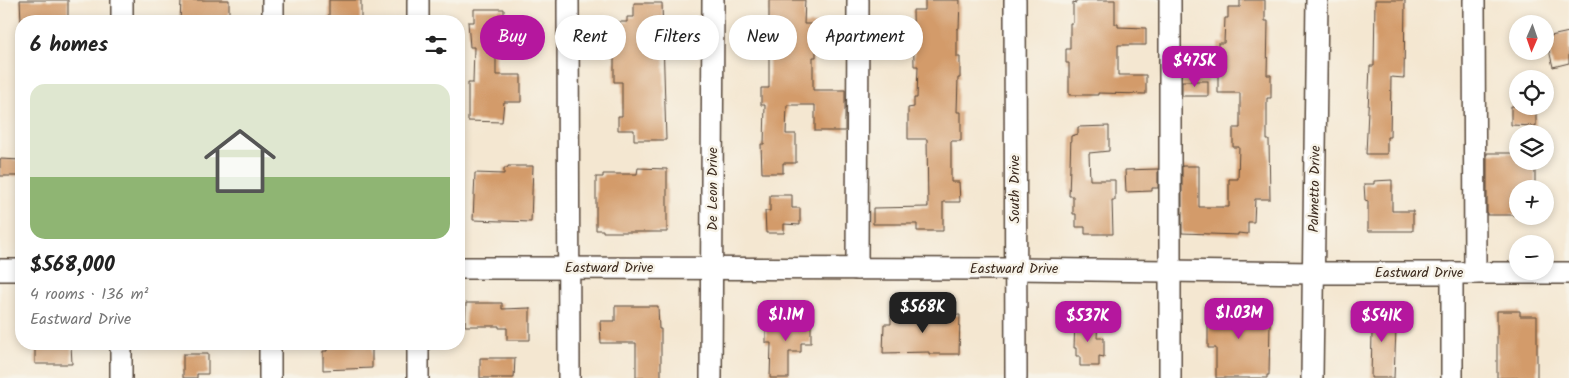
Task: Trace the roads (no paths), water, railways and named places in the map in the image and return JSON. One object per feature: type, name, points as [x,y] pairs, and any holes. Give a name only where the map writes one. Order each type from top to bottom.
[{"type":"street","points":[[122,0],[122,15]]},
{"type":"street","points":[[273,0],[273,15]]},
{"type":"street","points":[[418,0],[418,15]]},
{"type":"street","points":[[568,0],[569,378]]},
{"type":"street","name":"De Leon Drive","points":[[711,378],[714,0]]},
{"type":"street","points":[[857,269],[858,0]]},
{"type":"street","name":"South Drive","points":[[1015,0],[1016,378]]},
{"type":"street","points":[[1170,0],[1170,378]]},
{"type":"street","name":"Palmetto Drive","points":[[1312,378],[1317,0]]},
{"type":"street","points":[[1474,0],[1475,273]]},
{"type":"street","name":"Eastward Drive","points":[[465,268],[1569,273]]},
{"type":"street","points":[[0,270],[15,270]]},
{"type":"street","points":[[1452,273],[1452,378]]},
{"type":"street","points":[[121,350],[121,378]]},
{"type":"street","points":[[270,350],[270,378]]},
{"type":"street","points":[[418,350],[418,378]]}]
